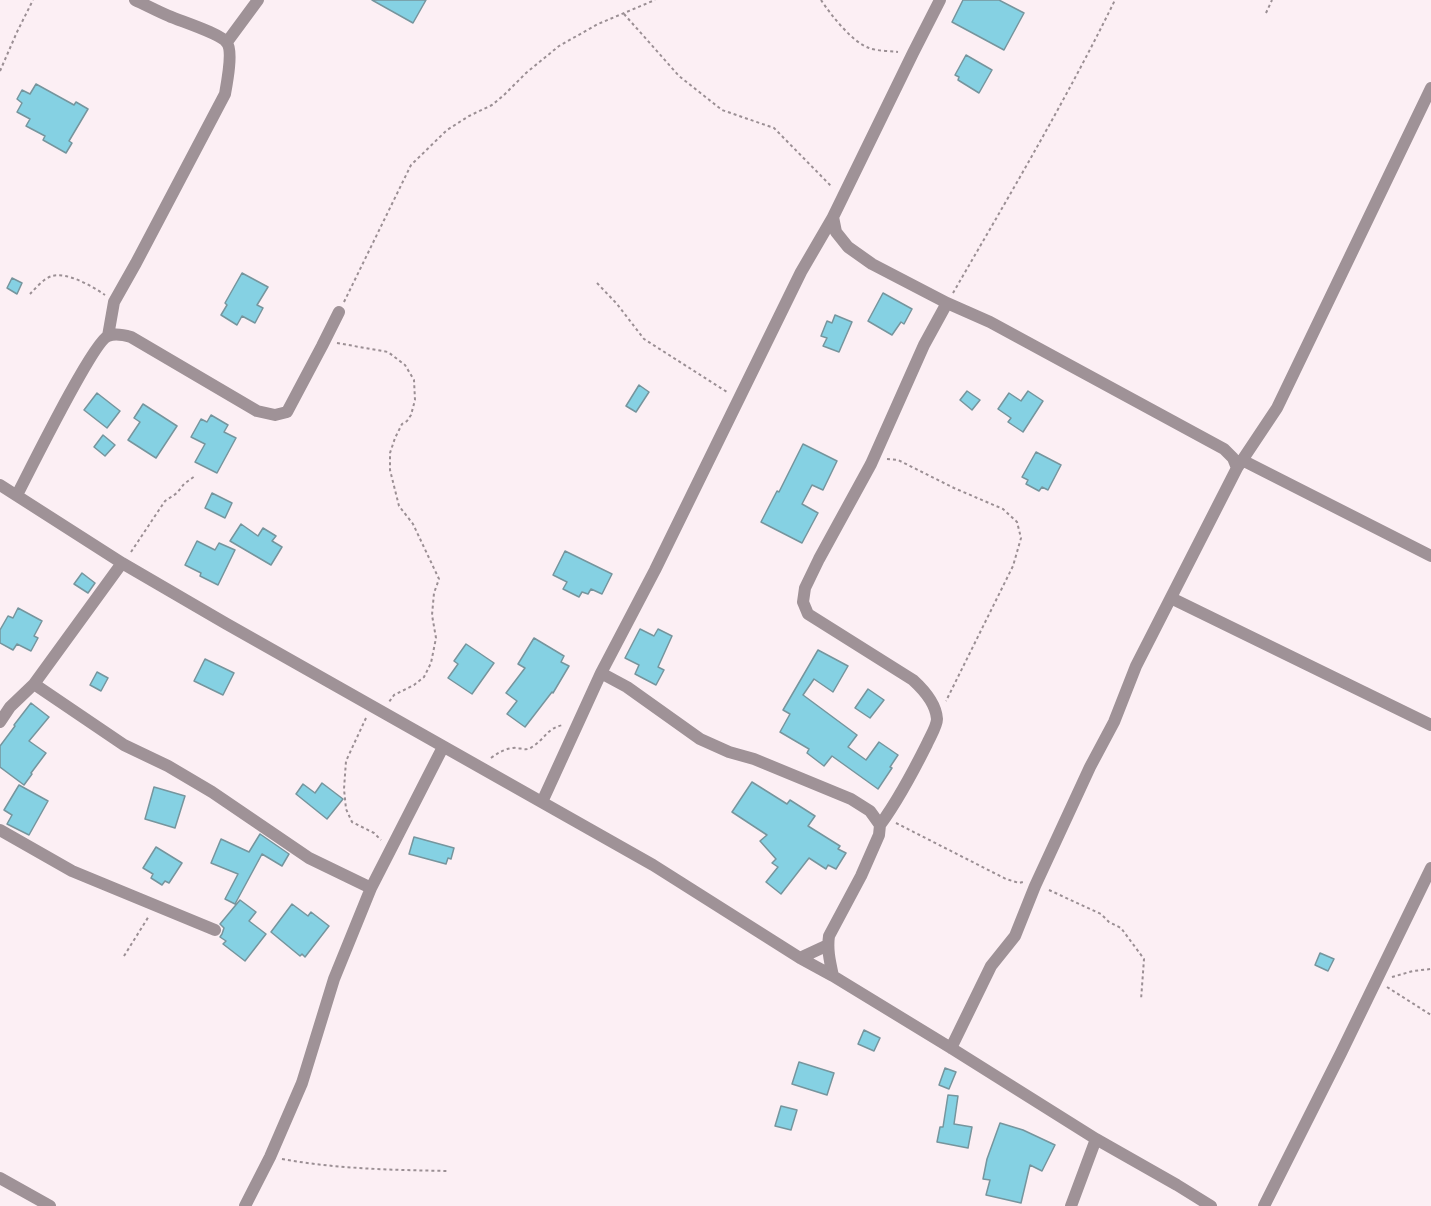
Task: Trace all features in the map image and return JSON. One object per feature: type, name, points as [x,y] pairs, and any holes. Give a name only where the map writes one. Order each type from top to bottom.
[{"type":"street","points":[[108,336],[114,302],[225,94],[228,72],[227,42],[219,36],[135,0]]},
{"type":"street","points":[[227,42],[258,0]]},
{"type":"street","points":[[542,802],[601,673],[655,570],[801,272],[833,217],[940,0]]},
{"type":"street","points":[[951,1048],[992,966],[1015,936],[1090,767],[1114,722],[1136,666],[1239,464],[1277,408],[1431,88]]},
{"type":"street","points":[[833,217],[836,232],[848,247],[872,264],[947,303],[1001,327],[1224,449],[1239,464],[1301,491],[1431,556]]},
{"type":"street","points":[[833,976],[829,959],[829,936],[861,876],[883,821],[910,778],[937,720],[933,704],[926,692],[913,680],[808,614],[803,602],[805,588],[870,464],[924,345],[947,303]]},
{"type":"street","points":[[16,495],[82,374],[100,343],[108,336],[121,334],[130,337],[257,411],[275,415],[287,412],[339,312]]},
{"type":"street","points":[[0,485],[122,564],[653,865],[1096,1139],[1211,1206]]},
{"type":"street","points":[[0,722],[10,707],[34,684],[122,564]]},
{"type":"street","points":[[1171,598],[1431,724]]},
{"type":"street","points":[[601,673],[627,687],[700,739],[851,799],[883,821]]},
{"type":"street","points":[[34,684],[124,745],[168,766],[212,792],[309,858],[371,888]]},
{"type":"street","points":[[245,1206],[270,1157],[302,1083],[334,979],[371,888],[443,747]]},
{"type":"street","points":[[0,830],[72,871],[215,930]]},
{"type":"street","points":[[1264,1206],[1378,982],[1431,868]]},
{"type":"street","points":[[800,958],[828,945]]},
{"type":"street","points":[[1071,1206],[1096,1139]]},
{"type":"street","points":[[0,1178],[50,1206]]},
{"type":"path","points":[[0,72],[16,32],[31,8],[33,0]]},
{"type":"path","points":[[339,312],[411,165],[447,130],[492,105],[559,46],[598,24],[655,0]]},
{"type":"path","points":[[822,0],[853,38],[869,48],[913,53]]},
{"type":"path","points":[[947,303],[1063,98],[1115,0]]},
{"type":"path","points":[[1266,13],[1272,0]]},
{"type":"path","points":[[624,14],[679,76],[722,110],[774,128],[842,198]]},
{"type":"path","points":[[30,294],[52,276],[68,277],[88,284],[114,302]]},
{"type":"path","points":[[597,283],[617,304],[644,339],[739,399]]},
{"type":"path","points":[[322,346],[340,343],[388,352],[405,364],[414,380],[415,400],[411,415],[402,424],[395,438],[390,453],[390,470],[399,506],[412,524],[439,579],[434,593],[432,615],[436,638],[424,677],[394,695],[376,710],[346,761],[344,789],[346,809],[352,822],[374,833],[390,850]]},
{"type":"path","points":[[870,464],[886,459],[898,460],[1003,509],[1017,522],[1021,538],[1012,566],[937,720]]},
{"type":"path","points":[[122,564],[165,501],[195,476]]},
{"type":"path","points":[[478,766],[501,751],[515,748],[526,750],[550,730],[561,725],[577,727]]},
{"type":"path","points":[[883,821],[900,826],[1006,879],[1019,883],[1038,880],[1052,891],[1101,914],[1108,922],[1121,928],[1144,959],[1141,1000]]},
{"type":"path","points":[[124,956],[156,906]]},
{"type":"path","points":[[1378,982],[1413,971],[1431,969]]},
{"type":"path","points":[[1378,982],[1431,1015]]},
{"type":"path","points":[[270,1157],[317,1165],[377,1170],[449,1171]]},
{"type":"building","points":[[372,0],[426,0],[413,23]]},
{"type":"building","points":[[963,0],[999,0],[1024,13],[1004,50],[952,22]]},
{"type":"building","points":[[966,55],[992,70],[979,93],[958,80],[959,77],[955,75]]},
{"type":"building","points":[[36,84],[74,105],[76,102],[88,109],[69,141],[72,143],[66,153],[43,140],[45,136],[26,126],[30,119],[17,112],[22,103],[17,99],[22,90],[30,94]]},
{"type":"building","points":[[242,273],[268,287],[257,305],[263,308],[255,323],[242,316],[237,325],[221,315]]},
{"type":"building","points":[[12,278],[22,283],[17,294],[7,288]]},
{"type":"building","points":[[883,293],[912,309],[904,324],[901,322],[892,335],[868,321]]},
{"type":"building","points":[[835,315],[852,322],[839,352],[823,346],[827,338],[821,336],[827,321],[832,323]]},
{"type":"building","points":[[639,385],[649,392],[636,412],[626,406]]},
{"type":"building","points":[[967,391],[980,400],[972,410],[960,400]]},
{"type":"building","points":[[1028,391],[1043,401],[1023,432],[1008,422],[1011,418],[998,409],[1009,393],[1021,401]]},
{"type":"building","points":[[97,393],[120,411],[107,428],[84,410]]},
{"type":"building","points":[[143,404],[177,426],[156,458],[128,440],[140,422],[134,418]]},
{"type":"building","points":[[211,415],[228,425],[224,432],[236,438],[217,473],[195,462],[205,444],[191,437],[201,419],[207,422]]},
{"type":"building","points":[[103,435],[115,445],[105,456],[94,447]]},
{"type":"building","points":[[803,444],[837,461],[823,490],[812,485],[802,504],[818,513],[802,543],[761,522]]},
{"type":"building","points":[[1036,452],[1061,465],[1048,490],[1042,487],[1039,491],[1026,484],[1028,480],[1022,477]]},
{"type":"building","points":[[212,493],[232,503],[225,518],[205,508]]},
{"type":"building","points":[[241,524],[258,536],[263,528],[276,536],[272,541],[282,547],[271,565],[230,541]]},
{"type":"building","points":[[197,541],[215,550],[219,543],[235,550],[218,585],[185,565]]},
{"type":"building","points":[[565,551],[612,574],[602,594],[591,589],[588,594],[582,592],[579,597],[563,589],[567,582],[553,575]]},
{"type":"building","points":[[82,573],[95,583],[88,593],[74,584]]},
{"type":"building","points":[[18,608],[42,621],[34,636],[38,638],[31,651],[17,644],[13,650],[0,643],[0,630],[8,616],[13,618]]},
{"type":"building","points":[[640,629],[654,636],[658,629],[672,636],[658,667],[664,670],[656,685],[635,674],[639,665],[625,658]]},
{"type":"building","points":[[534,638],[564,656],[561,662],[569,666],[553,693],[525,727],[507,714],[517,701],[506,693],[525,668],[518,664]]},
{"type":"building","points":[[466,644],[494,663],[472,694],[448,678],[458,664],[454,661]]},
{"type":"building","points":[[818,650],[848,666],[833,692],[814,679],[803,695],[857,735],[848,747],[866,760],[879,742],[898,755],[878,789],[832,756],[824,766],[807,753],[809,749],[780,732],[790,714],[783,710]]},
{"type":"building","points":[[205,659],[234,673],[223,695],[194,681]]},
{"type":"building","points":[[97,672],[108,678],[101,691],[90,685]]},
{"type":"building","points":[[868,689],[884,700],[870,718],[855,708]]},
{"type":"building","points":[[31,703],[49,717],[29,741],[46,753],[24,785],[0,767],[0,746]]},
{"type":"building","points":[[752,782],[787,804],[790,800],[815,816],[808,826],[840,846],[838,849],[846,853],[836,869],[828,865],[826,869],[809,858],[781,894],[766,882],[778,867],[772,863],[776,859],[760,841],[767,835],[732,812]]},
{"type":"building","points":[[322,783],[343,799],[327,819],[296,794],[303,784],[315,793]]},
{"type":"building","points":[[19,785],[48,801],[29,835],[7,824],[12,815],[4,810]]},
{"type":"building","points":[[154,787],[185,796],[175,828],[145,819]]},
{"type":"building","points":[[260,834],[289,854],[282,866],[262,854],[235,904],[225,899],[238,874],[211,863],[221,839],[249,852]]},
{"type":"building","points":[[414,837],[454,848],[451,859],[448,858],[446,864],[409,854]]},
{"type":"building","points":[[156,847],[182,863],[169,883],[165,881],[162,885],[151,878],[153,874],[143,868]]},
{"type":"building","points":[[240,900],[256,912],[249,921],[266,934],[245,961],[223,944],[226,941],[220,937],[224,928],[220,924]]},
{"type":"building","points":[[292,904],[308,916],[311,912],[329,926],[305,957],[302,954],[300,956],[271,932]]},
{"type":"building","points":[[1320,953],[1334,959],[1328,971],[1315,965]]},
{"type":"building","points":[[864,1030],[880,1038],[874,1051],[858,1044]]},
{"type":"building","points":[[799,1062],[834,1073],[827,1095],[792,1084]]},
{"type":"building","points":[[945,1068],[956,1072],[949,1089],[939,1085]]},
{"type":"building","points":[[948,1095],[958,1096],[954,1124],[972,1127],[968,1148],[937,1142],[940,1127],[943,1127]]},
{"type":"building","points":[[781,1106],[797,1110],[791,1130],[775,1126]]},
{"type":"building","points":[[1000,1123],[1023,1130],[1055,1145],[1042,1171],[1030,1165],[1021,1203],[986,1195],[990,1180],[983,1179],[987,1159]]}]
